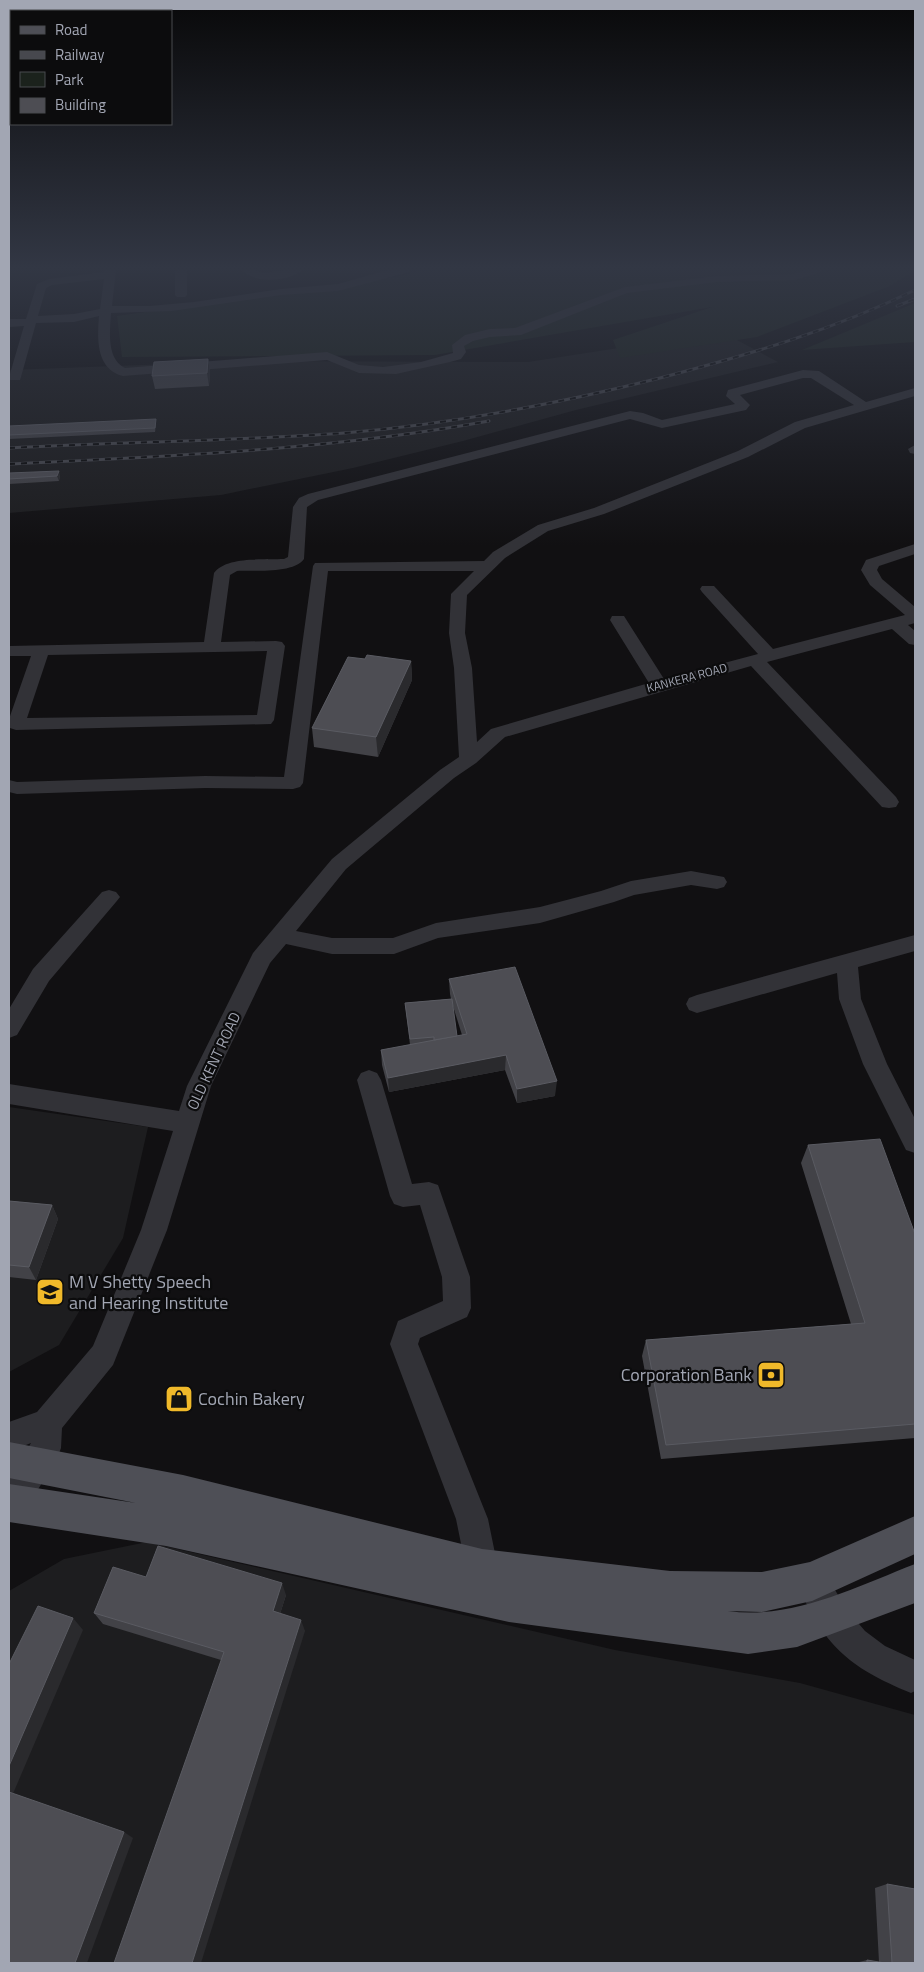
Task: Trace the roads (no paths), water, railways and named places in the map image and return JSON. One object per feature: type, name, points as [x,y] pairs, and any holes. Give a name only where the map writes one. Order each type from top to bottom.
[{"type":"main road","points":[[23,1463],[182,1494],[482,1568],[670,1591],[762,1592],[812,1581],[915,1535]]},
{"type":"main road","points":[[9,1504],[166,1527],[510,1602],[748,1634],[797,1627],[915,1584]]},
{"type":"street","points":[[15,362],[15,377]]},
{"type":"street","points":[[110,362],[113,369],[123,372],[250,362]]},
{"type":"street","points":[[342,362],[357,369],[396,369],[431,362]]},
{"type":"street","points":[[212,648],[222,573],[234,566],[288,564],[293,562],[296,559],[300,507],[304,501],[313,496],[630,415],[640,415],[652,424],[662,424],[741,407],[742,403],[733,396],[734,394],[803,374],[814,374],[864,406]]},
{"type":"street","points":[[470,759],[463,668],[458,633],[459,594],[499,556],[542,528],[599,511],[743,454],[800,425],[915,392]]},
{"type":"street","points":[[915,549],[872,563],[869,570],[876,582],[915,616]]},
{"type":"street","points":[[9,786],[17,788],[205,782],[293,782],[321,566],[489,566]]},
{"type":"street","points":[[708,589],[762,658],[889,802]]},
{"type":"street","name":"KANKERA ROAD","points":[[470,759],[498,733],[660,686],[896,623],[915,616]]},
{"type":"street","points":[[618,620],[660,686]]},
{"type":"street","points":[[896,623],[915,640]]},
{"type":"street","points":[[9,652],[276,646],[265,720],[16,724],[41,652]]},
{"type":"street","name":"OLD KENT ROAD","points":[[47,1423],[103,1355],[154,1230],[199,1086],[261,959],[339,864],[447,774],[470,759]]},
{"type":"street","points":[[280,935],[332,946],[394,946],[436,931],[540,916],[607,897],[631,888],[691,878],[718,882]]},
{"type":"street","points":[[9,1029],[42,975],[109,897]]},
{"type":"street","points":[[697,1004],[915,942]]},
{"type":"street","points":[[847,962],[850,999],[875,1064],[915,1143]]},
{"type":"street","points":[[369,1080],[403,1196],[428,1193],[456,1277],[457,1308],[408,1330],[404,1344],[472,1519],[482,1568]]},
{"type":"street","points":[[9,1094],[187,1122]]},
{"type":"street","points":[[9,1437],[47,1423],[46,1448],[23,1463],[9,1504]]},
{"type":"street","points":[[812,1581],[831,1616],[854,1644],[881,1662],[914,1677]]},
{"type":"railway","points":[[9,448],[261,438],[384,429],[504,412],[660,378],[718,362]]},
{"type":"railway","points":[[9,464],[190,455],[310,445],[370,439],[489,421]]},
{"type":"place","name":"M V Shetty Speech and Hearing Institute","points":[[50,1292]]},
{"type":"place","name":"Corporation Bank","points":[[771,1375]]},
{"type":"place","name":"Cochin Bakery","points":[[179,1399]]}]
